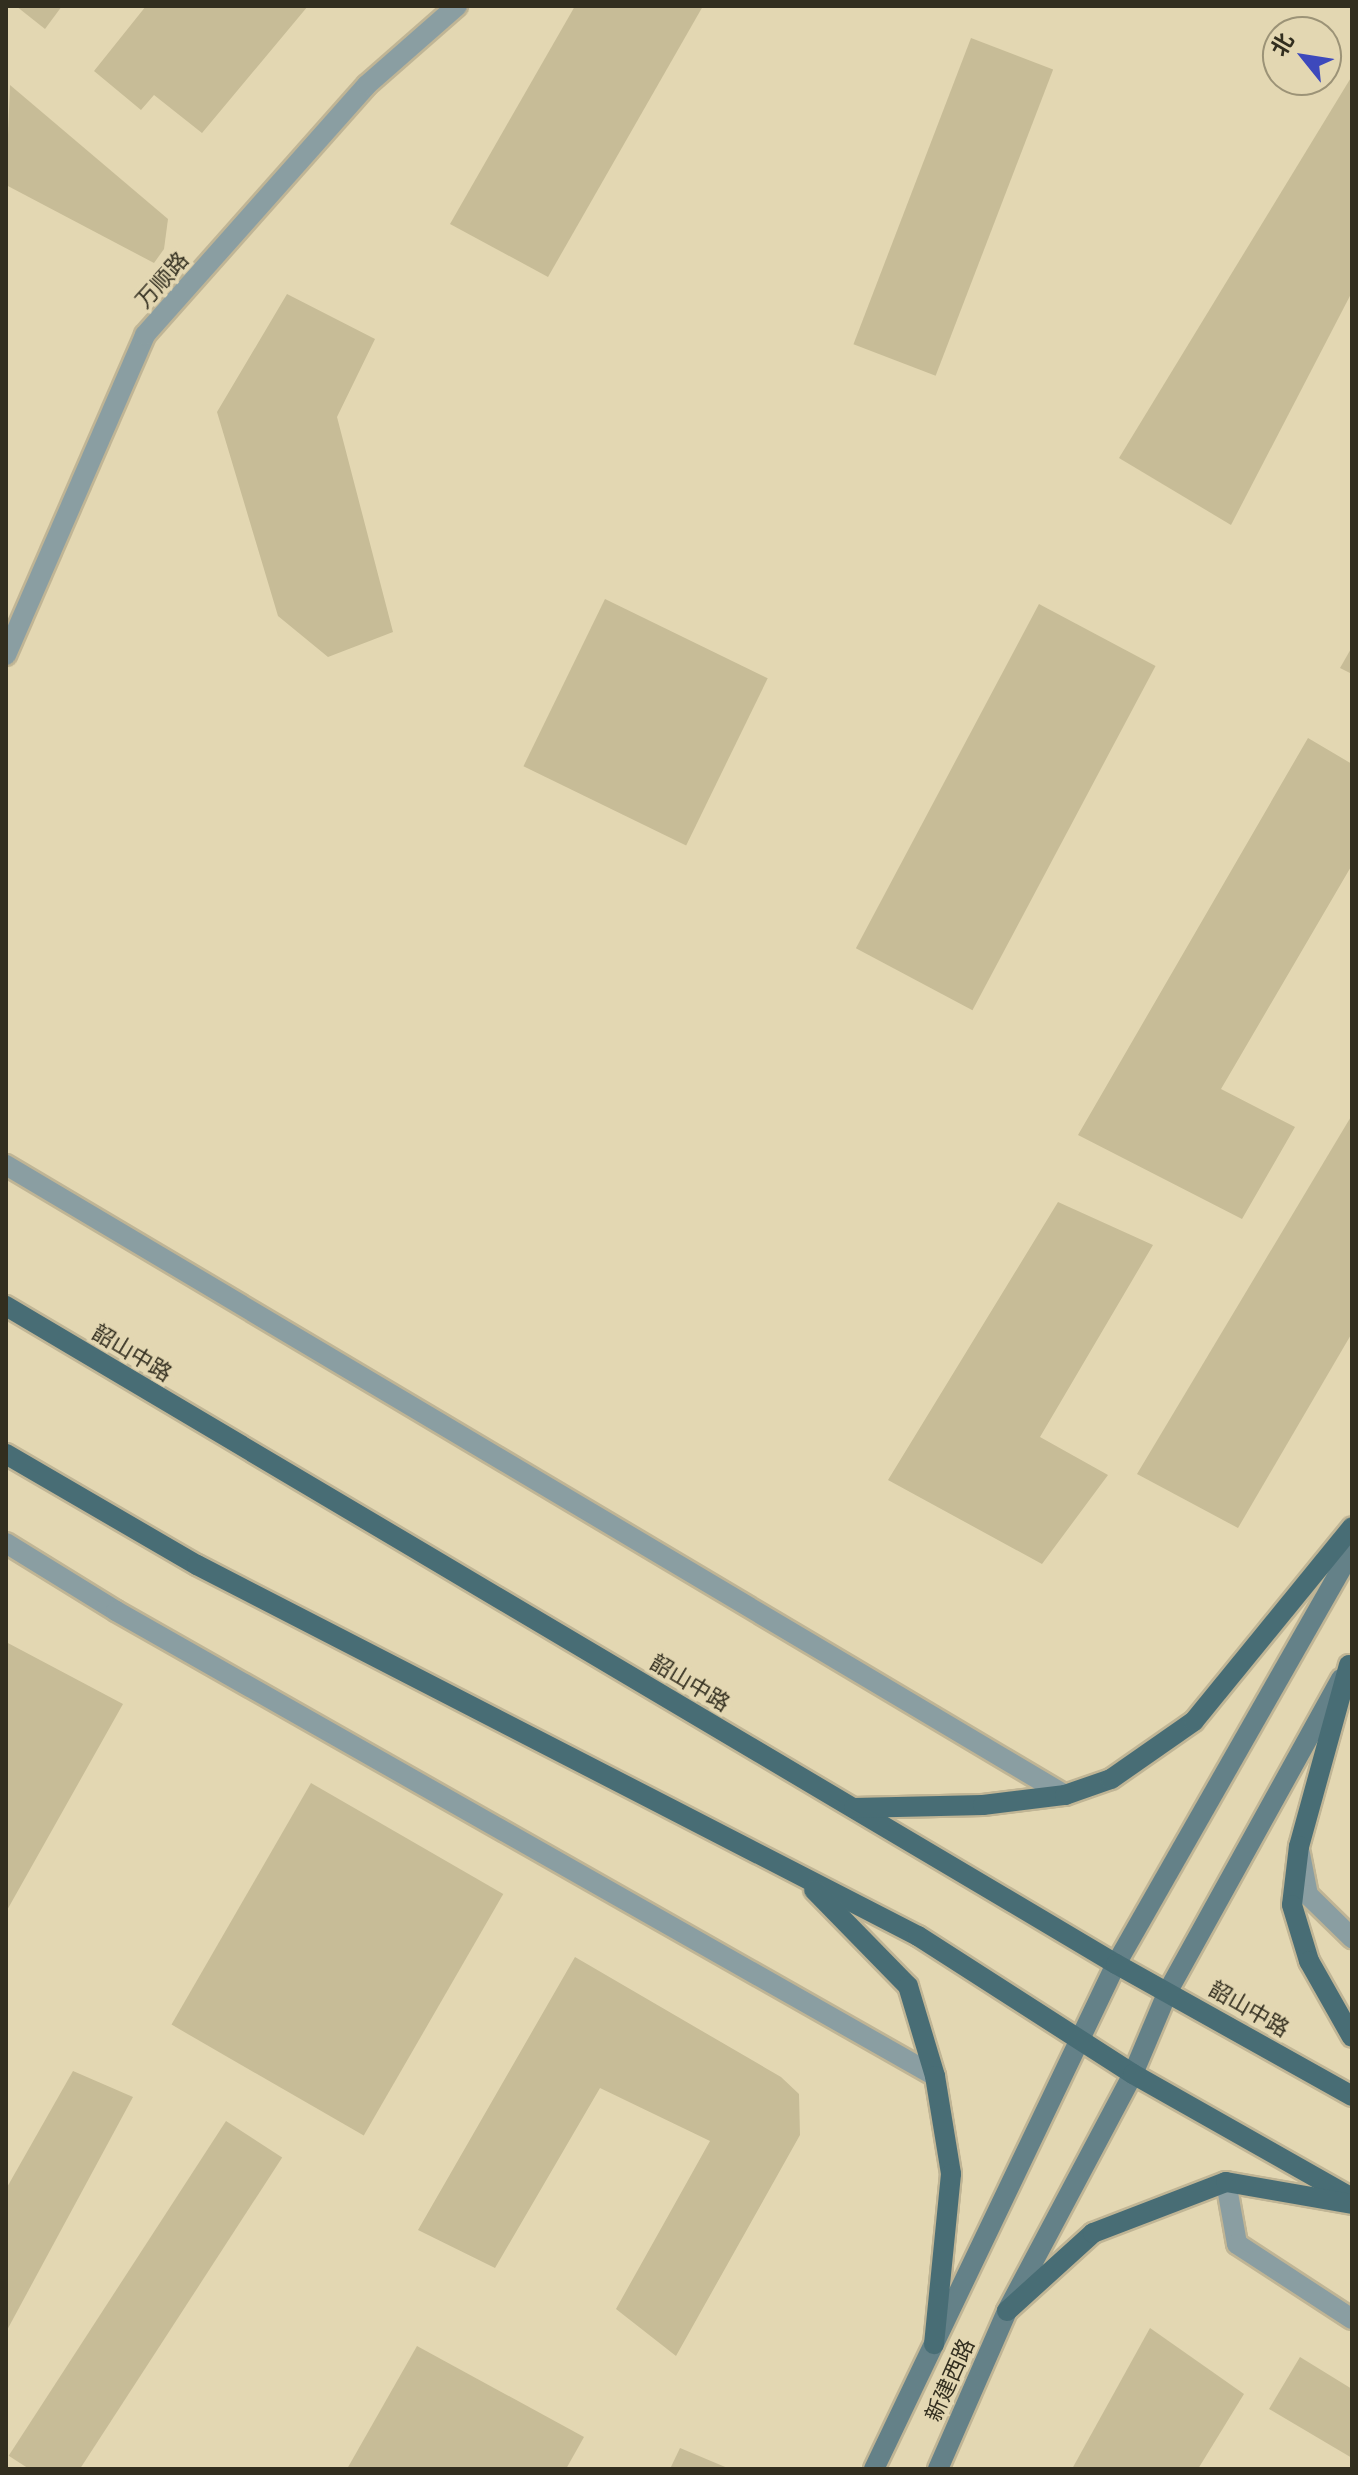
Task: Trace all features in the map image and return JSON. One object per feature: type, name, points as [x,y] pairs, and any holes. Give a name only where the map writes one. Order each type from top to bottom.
[{"type":"main road","name":"韶山中路","points":[[6,1306],[1116,1964],[1168,1990],[1352,2096]]},
{"type":"main road","points":[[6,1454],[197,1565],[918,1936],[1079,2036],[1133,2074],[1352,2198]]},
{"type":"main road","points":[[854,1808],[983,1805],[1065,1795],[1111,1779],[1194,1721],[1352,1527]]},
{"type":"main road","name":"新建西路","points":[[874,2469],[1116,1964],[1352,1551]]},
{"type":"main road","points":[[1350,1663],[1299,1846],[1292,1905],[1309,1961],[1352,2037]]},
{"type":"main road","name":"新建西路","points":[[938,2469],[1007,2311],[1133,2074],[1168,1990],[1350,1663]]},
{"type":"main road","points":[[800,1876],[908,1986],[935,2076],[951,2174],[934,2344]]},
{"type":"main road","points":[[1007,2311],[1093,2233],[1226,2182],[1352,2204]]},
{"type":"street","name":"万顺路","points":[[6,655],[145,335],[367,85],[457,6]]},
{"type":"street","points":[[6,1165],[1065,1795]]},
{"type":"street","points":[[6,1543],[116,1611],[935,2076]]},
{"type":"street","points":[[1299,1846],[1308,1895],[1352,1938]]},
{"type":"street","points":[[1226,2182],[1237,2244],[1352,2319]]},
{"type":"building","points":[[16,6],[62,6],[45,29]]},
{"type":"building","points":[[146,6],[308,6],[202,133],[154,95],[141,110],[94,71]]},
{"type":"building","points":[[575,6],[703,6],[548,277],[450,224]]},
{"type":"building","points":[[971,38],[1053,70],[936,376],[853,344]]},
{"type":"building","points":[[1352,76],[1352,292],[1231,525],[1119,458]]},
{"type":"building","points":[[10,85],[168,219],[164,249],[154,263],[6,185]]},
{"type":"building","points":[[287,294],[375,339],[337,417],[393,632],[328,657],[278,616],[217,412]]},
{"type":"building","points":[[605,599],[768,678],[686,846],[523,766]]},
{"type":"building","points":[[1039,604],[1156,666],[972,1010],[856,948]]},
{"type":"building","points":[[1352,647],[1352,674],[1340,668]]},
{"type":"building","points":[[1308,738],[1352,764],[1352,865],[1221,1089],[1295,1127],[1242,1219],[1078,1135]]},
{"type":"building","points":[[1352,1115],[1352,1333],[1238,1528],[1137,1474]]},
{"type":"building","points":[[1058,1202],[1153,1245],[1040,1437],[1108,1475],[1042,1564],[888,1480]]},
{"type":"building","points":[[6,1642],[123,1704],[6,1912]]},
{"type":"building","points":[[311,1783],[503,1894],[364,2136],[172,2025]]},
{"type":"building","points":[[575,1957],[781,2077],[799,2094],[800,2135],[676,2356],[616,2309],[710,2141],[600,2088],[495,2268],[418,2230]]},
{"type":"building","points":[[73,2071],[133,2097],[6,2332],[6,2189]]},
{"type":"building","points":[[226,2121],[282,2157],[80,2469],[29,2469],[9,2456]]},
{"type":"building","points":[[1150,2328],[1244,2394],[1198,2469],[1072,2469]]},
{"type":"building","points":[[417,2346],[584,2437],[566,2469],[347,2469]]},
{"type":"building","points":[[1300,2357],[1352,2389],[1352,2458],[1269,2409]]},
{"type":"building","points":[[680,2448],[730,2469],[670,2469]]}]
